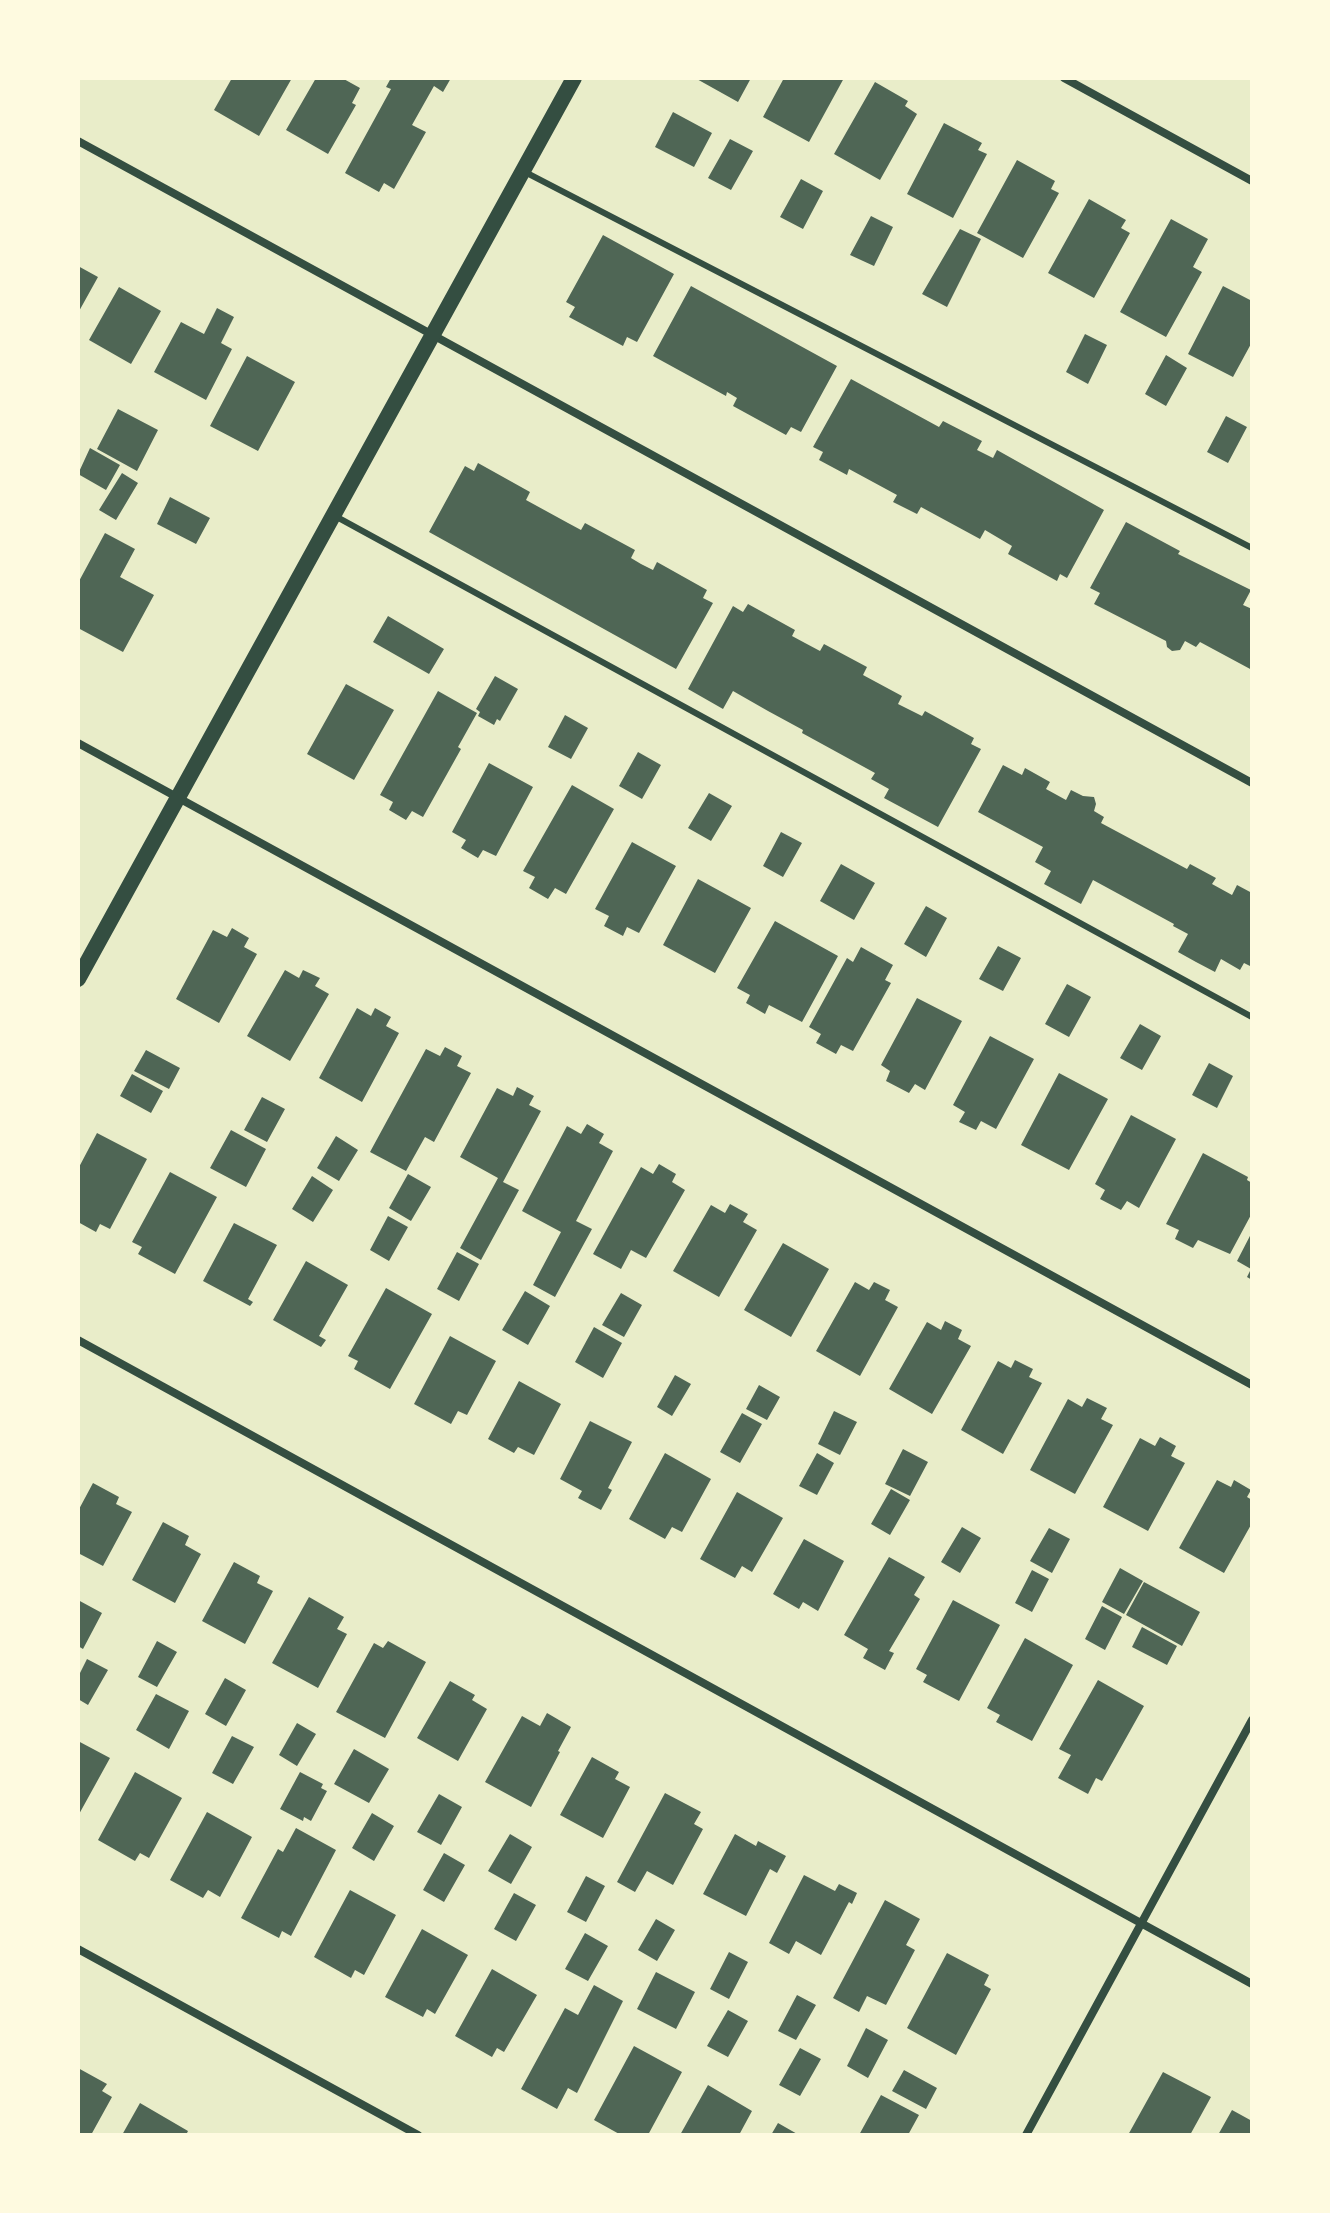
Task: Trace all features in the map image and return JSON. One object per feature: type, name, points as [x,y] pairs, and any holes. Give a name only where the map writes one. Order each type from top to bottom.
[{"type":"main road","points":[[78,979],[574,78]]},
{"type":"street","points":[[1064,78],[1252,181]]},
{"type":"street","points":[[78,141],[1252,783]]},
{"type":"street","points":[[78,743],[1252,1385]]},
{"type":"street","points":[[78,1340],[1252,1984]]},
{"type":"street","points":[[1026,2135],[1252,1720]]},
{"type":"street","points":[[78,1949],[418,2135]]},
{"type":"lane","points":[[523,171],[1252,548]]},
{"type":"lane","points":[[334,515],[1252,1017]]},
{"type":"building","points":[[232,78],[292,78],[259,136],[214,110]]},
{"type":"building","points":[[316,78],[342,78],[360,88],[352,103],[356,105],[328,154],[286,130]]},
{"type":"building","points":[[391,78],[451,78],[443,92],[434,86],[412,125],[426,132],[394,189],[384,183],[379,192],[345,173],[391,89],[386,87]]},
{"type":"building","points":[[695,78],[751,78],[738,102]]},
{"type":"building","points":[[784,78],[844,78],[809,142],[763,117]]},
{"type":"building","points":[[875,82],[908,101],[905,106],[917,114],[880,180],[834,154]]},
{"type":"building","points":[[673,112],[712,133],[694,167],[655,147]]},
{"type":"building","points":[[944,123],[982,143],[978,150],[987,154],[953,218],[907,194]]},
{"type":"building","points":[[730,139],[753,151],[731,190],[708,178]]},
{"type":"building","points":[[1017,160],[1055,181],[1051,189],[1059,193],[1023,258],[977,233]]},
{"type":"building","points":[[801,179],[823,191],[803,229],[780,217]]},
{"type":"building","points":[[1089,199],[1126,220],[1121,228],[1130,233],[1094,298],[1048,273]]},
{"type":"building","points":[[871,216],[893,227],[874,266],[850,255]]},
{"type":"building","points":[[1171,219],[1208,239],[1193,267],[1202,272],[1166,337],[1120,312]]},
{"type":"building","points":[[960,229],[981,239],[947,307],[922,294]]},
{"type":"building","points":[[603,235],[674,274],[637,342],[627,337],[623,346],[569,317],[575,307],[566,302]]},
{"type":"building","points":[[78,266],[98,277],[78,313]]},
{"type":"building","points":[[691,286],[837,366],[801,432],[791,427],[786,435],[733,406],[737,398],[727,392],[726,396],[653,356]]},
{"type":"building","points":[[1223,286],[1252,301],[1252,342],[1233,377],[1188,354]]},
{"type":"building","points":[[119,287],[161,311],[131,364],[89,340]]},
{"type":"building","points":[[217,308],[234,317],[221,343],[232,349],[206,400],[154,372],[181,322],[204,334]]},
{"type":"building","points":[[1085,334],[1107,345],[1088,384],[1066,372]]},
{"type":"building","points":[[1166,355],[1187,368],[1166,406],[1145,394]]},
{"type":"building","points":[[247,356],[295,382],[258,451],[210,426]]},
{"type":"building","points":[[851,379],[939,427],[943,421],[982,441],[977,450],[993,458],[997,450],[1104,510],[1067,578],[1060,574],[1057,581],[1008,554],[1012,546],[985,530],[980,539],[921,507],[917,514],[893,502],[897,495],[849,469],[847,475],[819,460],[823,452],[813,447]]},
{"type":"building","points":[[118,409],[158,430],[137,471],[97,449]]},
{"type":"building","points":[[1226,416],[1247,427],[1228,463],[1207,452]]},
{"type":"building","points":[[90,448],[120,465],[106,490],[78,474]]},
{"type":"building","points":[[478,463],[530,492],[526,500],[581,530],[585,523],[635,550],[631,558],[641,564],[653,570],[657,562],[707,590],[703,598],[713,603],[676,669],[429,532],[465,466],[474,471]]},
{"type":"building","points":[[122,473],[138,483],[116,520],[99,510]]},
{"type":"building","points":[[170,497],[210,518],[196,544],[157,524]]},
{"type":"building","points":[[1126,522],[1180,551],[1178,554],[1251,590],[1243,605],[1252,609],[1252,670],[1200,642],[1196,647],[1185,641],[1180,650],[1172,651],[1166,641],[1094,604],[1100,593],[1090,588]]},
{"type":"building","points":[[105,533],[135,549],[120,577],[154,595],[123,652],[78,628],[78,583]]},
{"type":"building","points":[[748,604],[795,630],[792,636],[820,651],[824,644],[867,667],[863,675],[902,696],[898,704],[922,716],[925,711],[974,738],[971,744],[981,749],[938,827],[884,798],[889,789],[871,779],[875,773],[733,691],[723,709],[688,689],[733,606],[743,612]]},
{"type":"building","points":[[388,616],[444,649],[429,674],[373,642]]},
{"type":"building","points":[[495,676],[518,689],[500,721],[497,719],[494,725],[478,716],[480,712],[476,709]]},
{"type":"building","points":[[346,684],[394,710],[354,780],[307,754]]},
{"type":"building","points":[[438,691],[477,713],[423,817],[412,811],[406,820],[389,810],[393,802],[380,795]]},
{"type":"building","points":[[565,715],[588,728],[571,759],[548,747]]},
{"type":"building","points":[[638,752],[661,765],[642,799],[619,786]]},
{"type":"building","points":[[489,763],[533,787],[496,856],[483,850],[478,858],[461,848],[466,840],[452,832]]},
{"type":"building","points":[[1003,765],[1022,775],[1025,768],[1050,782],[1046,789],[1066,800],[1071,790],[1094,797],[1094,811],[1104,817],[1101,823],[1187,869],[1190,864],[1216,878],[1212,884],[1232,895],[1237,885],[1252,893],[1252,967],[1244,963],[1240,970],[1221,959],[1215,972],[1196,962],[1178,952],[1188,934],[1093,880],[1081,904],[1044,884],[1051,871],[1035,862],[1043,847],[978,812]]},
{"type":"building","points":[[572,785],[614,809],[566,894],[555,888],[548,899],[529,888],[535,877],[523,871]]},
{"type":"building","points":[[709,793],[732,806],[711,841],[688,828]]},
{"type":"building","points":[[781,832],[802,843],[783,877],[763,866]]},
{"type":"building","points":[[632,842],[676,866],[639,933],[627,927],[623,936],[604,926],[609,916],[595,909]]},
{"type":"building","points":[[841,864],[875,883],[854,920],[820,901]]},
{"type":"building","points":[[698,879],[751,908],[715,973],[663,945]]},
{"type":"building","points":[[926,906],[947,918],[926,957],[904,944]]},
{"type":"building","points":[[775,921],[838,956],[802,1022],[769,1005],[765,1014],[746,1003],[750,995],[737,988]]},
{"type":"building","points":[[232,928],[249,938],[244,947],[257,954],[219,1023],[176,999],[213,930],[227,937]]},
{"type":"building","points":[[998,946],[1021,958],[1003,991],[979,979]]},
{"type":"building","points":[[861,947],[893,965],[885,980],[891,983],[853,1051],[841,1045],[836,1054],[816,1043],[821,1034],[809,1027],[847,958],[853,962]]},
{"type":"building","points":[[285,970],[299,978],[303,970],[320,978],[315,986],[329,994],[290,1061],[247,1036]]},
{"type":"building","points":[[1067,984],[1091,997],[1069,1037],[1045,1024]]},
{"type":"building","points":[[917,998],[962,1021],[925,1090],[915,1084],[909,1093],[886,1081],[890,1071],[881,1065]]},
{"type":"building","points":[[357,1008],[371,1016],[375,1008],[391,1017],[386,1026],[399,1033],[362,1102],[319,1078]]},
{"type":"building","points":[[1140,1024],[1161,1036],[1142,1070],[1120,1058]]},
{"type":"building","points":[[990,1036],[1034,1059],[996,1129],[981,1121],[976,1130],[959,1122],[965,1112],[953,1105]]},
{"type":"building","points":[[445,1047],[462,1056],[457,1066],[471,1073],[434,1142],[425,1137],[406,1171],[370,1152],[426,1049],[440,1056]]},
{"type":"building","points":[[146,1050],[180,1068],[169,1089],[134,1071]]},
{"type":"building","points":[[1209,1063],[1233,1076],[1217,1108],[1192,1095]]},
{"type":"building","points":[[1059,1073],[1108,1099],[1069,1170],[1021,1145]]},
{"type":"building","points":[[132,1074],[163,1091],[151,1113],[120,1096]]},
{"type":"building","points":[[517,1087],[534,1096],[529,1105],[541,1111],[503,1182],[519,1190],[481,1260],[460,1248],[498,1178],[460,1157],[497,1088],[513,1096]]},
{"type":"building","points":[[262,1097],[285,1109],[267,1142],[244,1130]]},
{"type":"building","points":[[1131,1115],[1176,1139],[1139,1208],[1127,1201],[1121,1210],[1100,1199],[1105,1190],[1095,1184]]},
{"type":"building","points":[[587,1124],[604,1134],[599,1143],[613,1151],[576,1221],[592,1229],[555,1297],[533,1285],[561,1232],[522,1211],[567,1126],[581,1134]]},
{"type":"building","points":[[231,1130],[266,1149],[246,1187],[210,1168]]},
{"type":"building","points":[[97,1133],[147,1159],[110,1229],[100,1224],[96,1232],[78,1222],[78,1169]]},
{"type":"building","points":[[336,1136],[358,1150],[339,1181],[317,1168]]},
{"type":"building","points":[[1203,1153],[1248,1177],[1247,1180],[1252,1183],[1252,1213],[1230,1254],[1198,1240],[1193,1248],[1175,1239],[1179,1230],[1166,1224]]},
{"type":"building","points":[[659,1164],[676,1174],[672,1182],[685,1190],[646,1258],[631,1250],[621,1269],[593,1254],[641,1167],[653,1174]]},
{"type":"building","points":[[170,1172],[217,1197],[175,1274],[138,1254],[142,1247],[132,1242]]},
{"type":"building","points":[[408,1174],[431,1187],[411,1221],[389,1208]]},
{"type":"building","points":[[312,1176],[333,1190],[313,1222],[292,1209]]},
{"type":"building","points":[[730,1204],[748,1214],[743,1222],[757,1230],[719,1297],[673,1271],[711,1205],[725,1213]]},
{"type":"building","points":[[388,1216],[408,1227],[389,1261],[370,1250]]},
{"type":"building","points":[[234,1223],[277,1245],[248,1299],[253,1302],[250,1306],[203,1281]]},
{"type":"building","points":[[1252,1232],[1252,1280],[1247,1277],[1251,1269],[1237,1261]]},
{"type":"building","points":[[783,1243],[829,1269],[791,1337],[744,1310]]},
{"type":"building","points":[[457,1252],[479,1264],[459,1301],[437,1289]]},
{"type":"building","points":[[306,1261],[348,1285],[319,1336],[326,1340],[321,1347],[273,1320]]},
{"type":"building","points":[[855,1282],[869,1290],[874,1282],[890,1290],[885,1300],[898,1307],[860,1376],[816,1351]]},
{"type":"building","points":[[386,1288],[432,1314],[390,1389],[354,1369],[358,1361],[348,1356]]},
{"type":"building","points":[[525,1291],[550,1306],[528,1345],[502,1330]]},
{"type":"building","points":[[621,1293],[642,1305],[624,1337],[602,1325]]},
{"type":"building","points":[[945,1321],[962,1330],[958,1339],[971,1346],[932,1414],[889,1389],[927,1322],[941,1330]]},
{"type":"building","points":[[594,1327],[622,1343],[603,1378],[575,1362]]},
{"type":"building","points":[[450,1336],[496,1361],[467,1415],[458,1411],[451,1424],[414,1404]]},
{"type":"building","points":[[1015,1360],[1033,1369],[1029,1377],[1042,1383],[1003,1454],[961,1430],[998,1361],[1011,1368]]},
{"type":"building","points":[[675,1375],[691,1384],[672,1416],[657,1407]]},
{"type":"building","points":[[519,1381],[561,1404],[534,1455],[518,1447],[514,1453],[488,1439]]},
{"type":"building","points":[[759,1385],[780,1397],[767,1420],[746,1409]]},
{"type":"building","points":[[1087,1398],[1107,1408],[1101,1419],[1113,1425],[1075,1494],[1030,1470],[1068,1399],[1082,1407]]},
{"type":"building","points":[[834,1411],[857,1422],[840,1455],[818,1444]]},
{"type":"building","points":[[742,1413],[762,1424],[740,1463],[720,1452]]},
{"type":"building","points":[[590,1421],[632,1442],[608,1488],[612,1490],[601,1510],[578,1498],[582,1491],[560,1479]]},
{"type":"building","points":[[1160,1437],[1176,1446],[1171,1456],[1185,1463],[1148,1531],[1103,1507],[1140,1438],[1155,1446]]},
{"type":"building","points":[[903,1449],[928,1462],[910,1496],[885,1484]]},
{"type":"building","points":[[665,1453],[711,1479],[682,1532],[672,1527],[665,1539],[629,1519]]},
{"type":"building","points":[[817,1453],[834,1463],[817,1495],[799,1486]]},
{"type":"building","points":[[1217,1480],[1231,1487],[1234,1480],[1251,1490],[1247,1497],[1252,1500],[1252,1523],[1224,1573],[1179,1548]]},
{"type":"building","points":[[93,1483],[119,1497],[116,1504],[132,1512],[103,1566],[78,1553],[78,1511]]},
{"type":"building","points":[[891,1489],[910,1500],[890,1535],[871,1524]]},
{"type":"building","points":[[737,1492],[783,1518],[752,1572],[742,1566],[735,1578],[700,1559]]},
{"type":"building","points":[[163,1522],[189,1536],[185,1545],[201,1554],[175,1603],[132,1580]]},
{"type":"building","points":[[962,1527],[981,1538],[960,1573],[941,1562]]},
{"type":"building","points":[[1049,1528],[1070,1539],[1052,1573],[1030,1561]]},
{"type":"building","points":[[804,1539],[844,1561],[818,1611],[803,1602],[799,1609],[773,1594]]},
{"type":"building","points":[[889,1557],[925,1577],[914,1595],[920,1599],[889,1651],[894,1653],[885,1670],[863,1658],[868,1649],[844,1635]]},
{"type":"building","points":[[234,1562],[260,1576],[257,1583],[273,1591],[245,1644],[202,1621]]},
{"type":"building","points":[[1120,1568],[1143,1581],[1124,1614],[1102,1602]]},
{"type":"building","points":[[1032,1570],[1049,1579],[1032,1612],[1015,1603]]},
{"type":"building","points":[[1144,1582],[1200,1612],[1182,1646],[1126,1615]]},
{"type":"building","points":[[309,1597],[344,1617],[337,1629],[347,1634],[318,1688],[272,1663]]},
{"type":"building","points":[[78,1600],[102,1613],[83,1649],[78,1646]]},
{"type":"building","points":[[953,1600],[1000,1625],[959,1701],[923,1682],[927,1675],[916,1669]]},
{"type":"building","points":[[1102,1606],[1122,1617],[1105,1650],[1085,1639]]},
{"type":"building","points":[[1142,1627],[1177,1646],[1167,1665],[1132,1647]]},
{"type":"building","points":[[1025,1638],[1073,1665],[1032,1741],[996,1722],[1000,1715],[987,1708]]},
{"type":"building","points":[[157,1641],[177,1652],[157,1687],[138,1677]]},
{"type":"building","points":[[388,1641],[426,1662],[385,1738],[336,1712],[374,1643],[383,1648]]},
{"type":"building","points":[[87,1659],[108,1670],[88,1705],[78,1699],[78,1677]]},
{"type":"building","points":[[225,1678],[246,1690],[226,1726],[205,1714]]},
{"type":"building","points":[[1098,1680],[1144,1706],[1102,1781],[1096,1778],[1088,1794],[1058,1778],[1071,1755],[1059,1749]]},
{"type":"building","points":[[450,1681],[475,1695],[472,1700],[487,1709],[458,1761],[417,1738]]},
{"type":"building","points":[[156,1694],[189,1711],[169,1749],[136,1730]]},
{"type":"building","points":[[547,1713],[571,1727],[531,1807],[485,1782],[522,1716],[540,1726]]},
{"type":"building","points":[[297,1723],[316,1734],[297,1766],[279,1755]]},
{"type":"building","points":[[232,1736],[254,1747],[233,1784],[212,1773]]},
{"type":"building","points":[[78,1741],[110,1758],[78,1816]]},
{"type":"building","points":[[354,1749],[389,1769],[369,1803],[334,1784]]},
{"type":"building","points":[[592,1757],[619,1772],[615,1779],[630,1787],[603,1838],[560,1815]]},
{"type":"building","points":[[135,1772],[182,1798],[149,1858],[140,1853],[135,1861],[98,1840]]},
{"type":"building","points":[[300,1772],[323,1784],[321,1788],[327,1791],[311,1821],[304,1817],[303,1821],[280,1809]]},
{"type":"building","points":[[665,1793],[701,1812],[694,1824],[703,1829],[673,1885],[647,1871],[635,1892],[617,1882]]},
{"type":"building","points":[[439,1794],[462,1807],[441,1845],[417,1832]]},
{"type":"building","points":[[207,1812],[252,1837],[220,1897],[208,1890],[203,1898],[170,1880]]},
{"type":"building","points":[[372,1813],[394,1826],[374,1861],[352,1848]]},
{"type":"building","points":[[296,1828],[336,1850],[291,1936],[282,1931],[279,1938],[241,1918],[278,1849],[283,1852]]},
{"type":"building","points":[[510,1834],[532,1847],[511,1884],[488,1871]]},
{"type":"building","points":[[735,1834],[756,1846],[758,1841],[786,1856],[777,1873],[770,1869],[746,1916],[703,1894]]},
{"type":"building","points":[[444,1853],[465,1865],[444,1902],[423,1890]]},
{"type":"building","points":[[804,1875],[835,1891],[839,1884],[857,1893],[821,1955],[796,1941],[789,1954],[769,1943]]},
{"type":"building","points":[[586,1876],[605,1886],[586,1922],[567,1912]]},
{"type":"building","points":[[350,1890],[396,1915],[364,1975],[355,1970],[351,1978],[314,1957]]},
{"type":"building","points":[[514,1893],[536,1905],[516,1941],[494,1929]]},
{"type":"building","points":[[885,1900],[920,1919],[906,1945],[915,1950],[886,2005],[867,1996],[859,2012],[833,1998]]},
{"type":"building","points":[[656,1919],[675,1930],[657,1961],[638,1950]]},
{"type":"building","points":[[422,1929],[468,1955],[435,2014],[427,2009],[423,2017],[385,1997]]},
{"type":"building","points":[[585,1933],[608,1946],[588,1981],[565,1969]]},
{"type":"building","points":[[729,1952],[748,1962],[729,1999],[710,1989]]},
{"type":"building","points":[[947,1953],[989,1975],[984,1985],[991,1989],[956,2055],[907,2028]]},
{"type":"building","points":[[492,1969],[537,1995],[504,2052],[497,2048],[492,2057],[455,2036]]},
{"type":"building","points":[[656,1972],[695,1992],[676,2029],[637,2009]]},
{"type":"building","points":[[594,1985],[623,2001],[577,2093],[568,2088],[557,2109],[521,2089],[565,2008],[578,2015]]},
{"type":"building","points":[[797,1995],[816,2005],[796,2040],[778,2031]]},
{"type":"building","points":[[728,2010],[748,2021],[728,2057],[707,2046]]},
{"type":"building","points":[[866,2028],[888,2040],[868,2078],[847,2066]]},
{"type":"building","points":[[634,2046],[682,2072],[648,2135],[621,2135],[594,2120]]},
{"type":"building","points":[[800,2048],[821,2059],[800,2096],[779,2085]]},
{"type":"building","points":[[78,2068],[107,2084],[102,2091],[112,2097],[91,2135],[78,2135]]},
{"type":"building","points":[[904,2070],[937,2088],[926,2109],[892,2091]]},
{"type":"building","points":[[1163,2072],[1211,2097],[1190,2135],[1128,2135]]},
{"type":"building","points":[[708,2085],[752,2111],[739,2135],[680,2135]]},
{"type":"building","points":[[881,2095],[919,2115],[908,2135],[859,2135]]},
{"type":"building","points":[[140,2103],[188,2131],[186,2135],[122,2135]]},
{"type":"building","points":[[1232,2110],[1252,2121],[1252,2135],[1218,2135]]},
{"type":"building","points":[[778,2123],[799,2135],[771,2135]]}]
